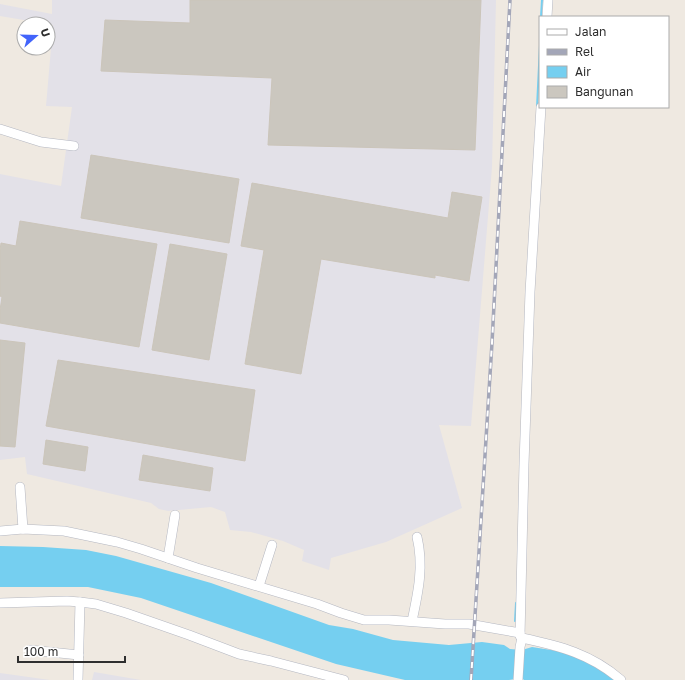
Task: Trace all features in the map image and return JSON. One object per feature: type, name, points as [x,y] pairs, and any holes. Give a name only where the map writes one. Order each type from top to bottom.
[{"type":"street","points":[[547,16],[548,0]]},
{"type":"street","points":[[518,680],[521,639],[530,292],[541,108]]},
{"type":"street","points":[[0,129],[41,142],[74,146]]},
{"type":"street","points":[[20,486],[23,529]]},
{"type":"street","points":[[168,558],[175,515]]},
{"type":"street","points":[[0,530],[23,529],[64,531],[117,542],[364,620],[473,624],[521,639],[555,645],[575,651],[611,671],[621,680]]},
{"type":"street","points":[[412,621],[421,574],[420,548],[417,537]]},
{"type":"street","points":[[259,586],[272,545]]},
{"type":"street","points":[[0,603],[67,600],[96,604],[189,635],[239,654],[344,680]]},
{"type":"street","points":[[78,680],[80,602]]},
{"type":"street","points":[[30,650],[54,651],[79,655]]},
{"type":"shaded area","points":[[52,0],[496,0],[492,167],[471,426],[439,425],[462,508],[386,542],[331,558],[329,570],[302,561],[304,550],[283,541],[251,532],[230,530],[225,512],[211,507],[168,511],[159,509],[151,503],[27,474],[25,457],[0,460],[0,174],[61,186],[72,107],[46,106],[50,56],[56,56],[56,16],[16,16],[16,19],[0,16],[0,4],[52,14]]},
{"type":"shaded area","points":[[94,672],[141,680],[92,680]]},
{"type":"shaded area","points":[[0,673],[50,680],[0,680]]},
{"type":"water","points":[[0,546],[86,550],[116,556],[211,583],[329,625],[353,629],[393,640],[449,645],[482,642],[504,645],[510,649],[522,650],[532,647],[564,652],[592,663],[615,680],[524,680],[522,678],[509,680],[405,680],[336,664],[141,598],[88,587],[0,587]]},
{"type":"building","points":[[190,0],[481,0],[475,150],[268,145],[272,78],[101,71],[105,20],[190,23]]},
{"type":"building","points":[[91,155],[239,179],[229,243],[81,218]]},
{"type":"building","points":[[252,183],[448,218],[452,192],[482,197],[469,281],[435,275],[435,278],[321,259],[301,374],[245,364],[264,250],[241,246]]},
{"type":"building","points":[[20,221],[157,244],[139,347],[0,323],[2,297],[0,296],[1,243],[16,246]]},
{"type":"building","points":[[170,244],[227,254],[209,360],[152,350]]},
{"type":"building","points":[[0,340],[25,343],[15,447],[0,446]]},
{"type":"building","points":[[58,360],[255,390],[245,461],[46,426]]},
{"type":"building","points":[[46,440],[88,447],[85,471],[43,464]]},
{"type":"building","points":[[143,455],[213,468],[210,491],[139,480]]},
{"type":"waterway","points":[[541,16],[542,0]]},
{"type":"waterway","points":[[537,107],[539,66]]},
{"type":"waterway","points":[[515,621],[516,603]]},
{"type":"railway","points":[[471,680],[492,343],[510,0]]}]
